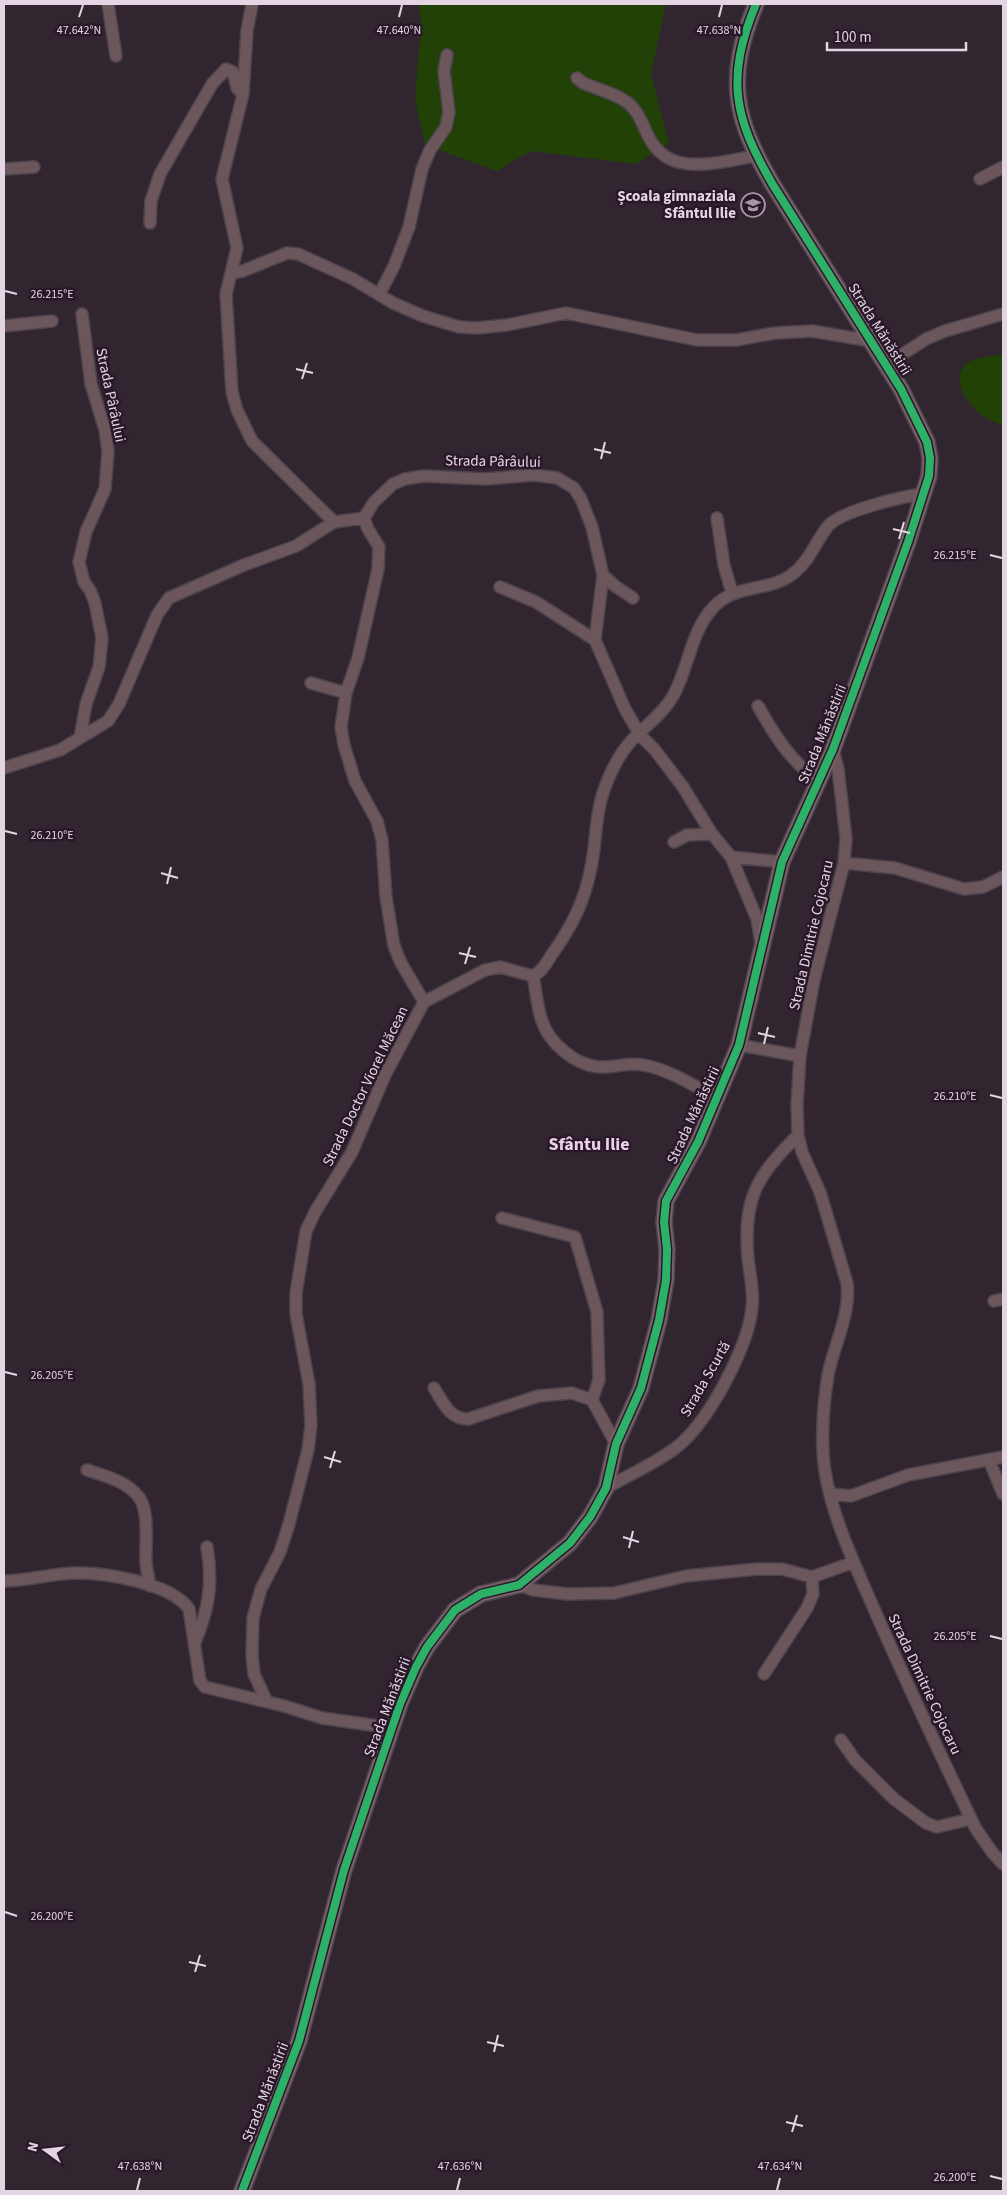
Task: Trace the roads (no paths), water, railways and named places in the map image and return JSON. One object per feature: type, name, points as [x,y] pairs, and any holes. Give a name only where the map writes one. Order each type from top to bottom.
[{"type":"street","points":[[108,4],[116,56]]},
{"type":"street","points":[[252,4],[247,31],[244,94],[222,179],[237,248],[227,286],[226,302],[232,392],[237,410],[252,441],[334,522]]},
{"type":"street","name":"Strada Mănăstirii","points":[[242,2191],[299,2041],[344,1870],[392,1728],[408,1686],[426,1647],[454,1610],[481,1594],[519,1585],[570,1543],[590,1517],[606,1488],[616,1444],[641,1388],[659,1320],[666,1280],[667,1249],[664,1222],[666,1201],[698,1142],[738,1045],[782,862],[833,749],[929,476],[930,458],[927,442],[901,389],[756,156],[741,118],[738,94],[740,53],[756,4]]},
{"type":"street","points":[[379,295],[394,266],[409,226],[422,169],[430,150],[446,127],[449,112],[444,71],[447,55]]},
{"type":"street","points":[[150,223],[151,201],[160,174],[212,84],[226,69],[230,69],[233,72],[237,88],[244,94]]},
{"type":"street","points":[[577,78],[583,83],[627,103],[635,110],[643,129],[658,151],[670,158],[689,164],[756,156]]},
{"type":"street","points":[[4,169],[34,167]]},
{"type":"street","points":[[980,178],[1003,167]]},
{"type":"street","points":[[230,273],[243,271],[287,253],[298,254],[354,279],[379,295],[423,316],[459,327],[477,328],[508,324],[566,313],[697,340],[736,340],[775,333],[812,331],[871,341]]},
{"type":"street","name":"Strada Pârâului","points":[[80,738],[86,704],[99,667],[102,638],[95,603],[90,590],[84,582],[79,562],[86,532],[100,505],[105,489],[108,452],[105,430],[91,384],[82,314]]},
{"type":"street","points":[[886,365],[932,337],[1003,314]]},
{"type":"street","points":[[4,326],[52,321]]},
{"type":"street","name":"Strada Pârâului","points":[[364,518],[382,493],[405,479],[442,475],[485,479],[534,475],[557,478],[574,488],[582,500],[592,527],[603,575],[595,640]]},
{"type":"street","points":[[717,1098],[669,1073],[653,1067],[624,1063],[600,1067],[583,1063],[574,1058],[547,1033],[541,1020],[533,976],[541,970],[569,930],[580,909],[590,877],[603,794],[622,752],[672,698],[684,675],[703,620],[711,609],[732,593],[782,580],[794,574],[806,562],[829,525],[843,516],[898,498],[924,494]]},
{"type":"street","points":[[4,768],[60,750],[108,721],[113,714],[157,615],[169,598],[244,564],[296,546],[334,522],[364,518]]},
{"type":"street","name":"Strada Doctor Viorel Măcean","points":[[364,518],[368,529],[379,547],[378,569],[368,617],[346,693],[341,727],[344,745],[355,781],[376,821],[382,840],[386,897],[394,946],[424,1002]]},
{"type":"street","points":[[717,518],[724,565],[732,593]]},
{"type":"street","points":[[603,575],[633,598]]},
{"type":"street","points":[[500,587],[536,602],[595,640],[625,709],[640,734],[655,750],[682,787],[712,834],[731,857],[757,919],[761,943]]},
{"type":"street","points":[[311,683],[346,693]]},
{"type":"street","points":[[758,706],[780,745],[800,768],[818,782]]},
{"type":"street","name":"Strada Dimitrie Cojocaru","points":[[833,749],[838,770],[846,839],[844,863],[821,945],[800,1056],[798,1080],[798,1136],[802,1152],[820,1192],[849,1294],[828,1375],[823,1421],[823,1452],[836,1512],[854,1562],[887,1640],[971,1819],[992,1852],[1003,1864]]},
{"type":"street","points":[[674,842],[686,835],[712,834]]},
{"type":"street","points":[[731,857],[782,862]]},
{"type":"street","points":[[844,863],[895,868],[964,889],[983,887],[1003,877]]},
{"type":"street","name":"Strada Doctor Viorel Măcean","points":[[267,1702],[254,1674],[252,1655],[253,1618],[261,1589],[280,1552],[290,1524],[308,1450],[311,1425],[309,1384],[296,1314],[296,1293],[303,1244],[315,1212],[352,1152],[385,1075],[424,1002],[485,970],[500,967],[533,976]]},
{"type":"street","points":[[738,1045],[800,1056]]},
{"type":"street","name":"Strada Scurtă","points":[[606,1488],[680,1445],[698,1426],[724,1383],[748,1332],[752,1307],[747,1232],[750,1204],[756,1185],[767,1167],[798,1136]]},
{"type":"street","points":[[502,1218],[575,1237],[597,1312],[598,1380],[592,1400]]},
{"type":"street","points":[[434,1388],[447,1408],[454,1416],[460,1419],[468,1419],[538,1396],[572,1394],[592,1400],[616,1444]]},
{"type":"street","points":[[831,1494],[851,1496],[908,1475],[1003,1457]]},
{"type":"street","points":[[989,1460],[1003,1494]]},
{"type":"street","points":[[87,1470],[116,1480],[140,1497],[146,1523],[146,1566],[150,1586]]},
{"type":"street","points":[[836,1512],[851,1496]]},
{"type":"street","points":[[194,1643],[203,1620],[210,1583],[211,1571],[207,1547]]},
{"type":"street","points":[[764,1674],[807,1608],[813,1594],[812,1577],[854,1562]]},
{"type":"street","name":"Strada Mănăstirii","points":[[519,1585],[533,1590],[568,1594],[614,1593],[686,1576],[757,1569],[782,1569],[812,1577]]},
{"type":"street","points":[[4,1581],[72,1573],[97,1574],[150,1586],[176,1596],[189,1609],[200,1681],[205,1687],[322,1718],[392,1728]]},
{"type":"street","points":[[841,1740],[855,1760],[888,1792],[926,1823],[937,1828],[971,1819]]},
{"type":"place","name":"Școala gimnaziala Sfântul Ilie","points":[[753,205]]},
{"type":"district","name":"Sfântu Ilie","points":[[589,1144]]}]
